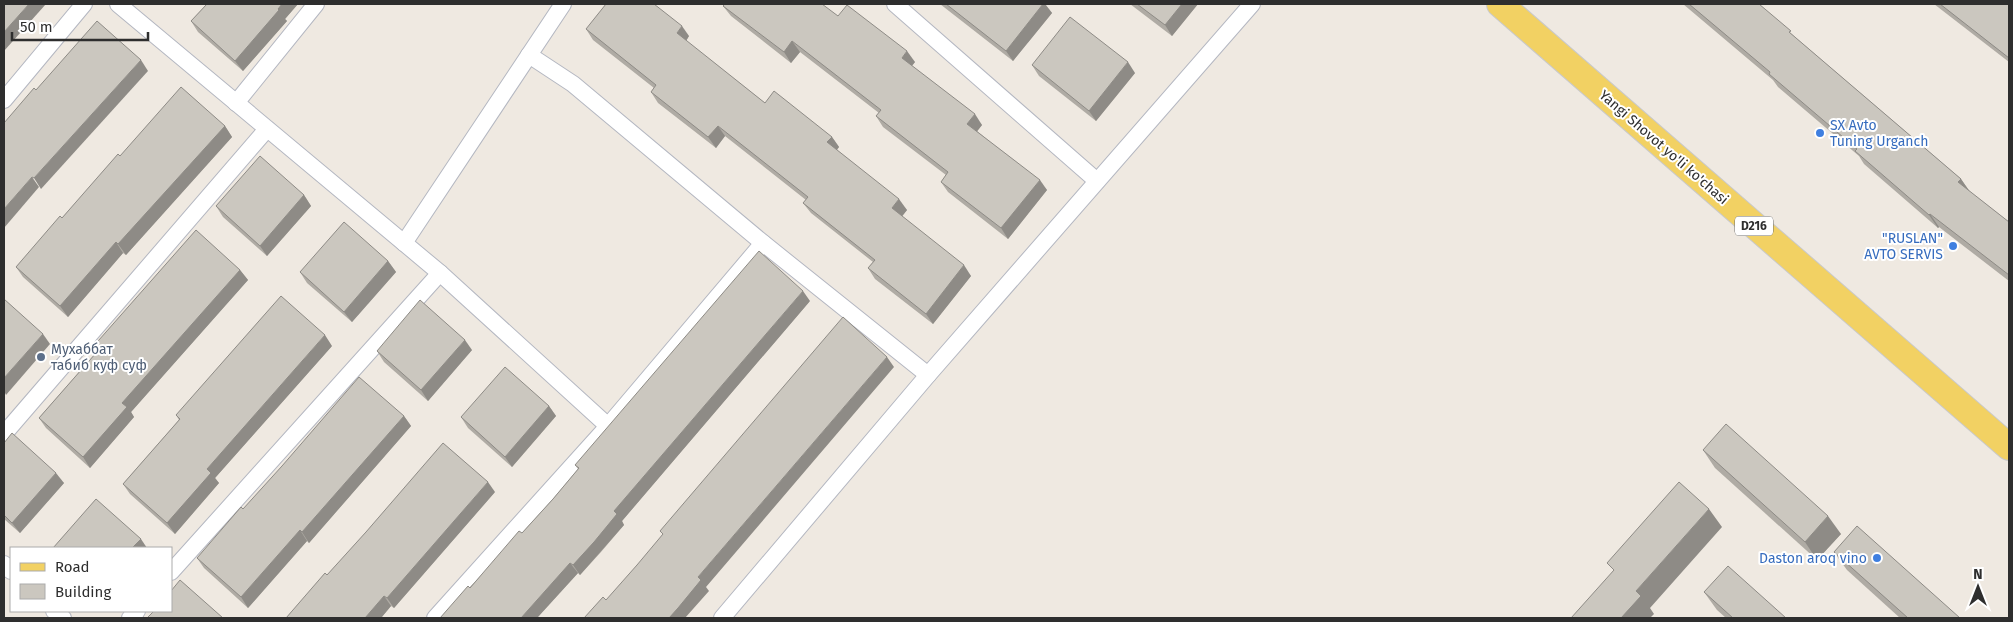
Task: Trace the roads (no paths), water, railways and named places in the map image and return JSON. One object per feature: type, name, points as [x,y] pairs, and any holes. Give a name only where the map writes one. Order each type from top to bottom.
[{"type":"main road","name":"Yangi Shovot yo'li ko'chasi","points":[[1500,4],[2009,447]]},
{"type":"street","points":[[4,100],[84,4]]},
{"type":"street","points":[[118,4],[440,273],[608,426]]},
{"type":"street","points":[[236,102],[316,4]]},
{"type":"street","points":[[404,243],[564,4]]},
{"type":"street","points":[[895,4],[1097,181]]},
{"type":"street","points":[[722,618],[928,375],[1252,4]]},
{"type":"street","points":[[529,55],[573,84],[763,243],[928,375]]},
{"type":"street","points":[[4,434],[267,129]]},
{"type":"street","points":[[435,618],[608,426],[763,243]]},
{"type":"street","points":[[172,571],[440,273]]},
{"type":"place","name":"SX Avto Tuning Urganch","points":[[1820,133]]},
{"type":"place","name":"\"RUSLAN\" AVTO SERVIS","points":[[1953,246]]},
{"type":"place","name":"Мухаббат табиб куф суф","points":[[41,357]]},
{"type":"place","name":"Daston aroq vino","points":[[1877,558]]}]
